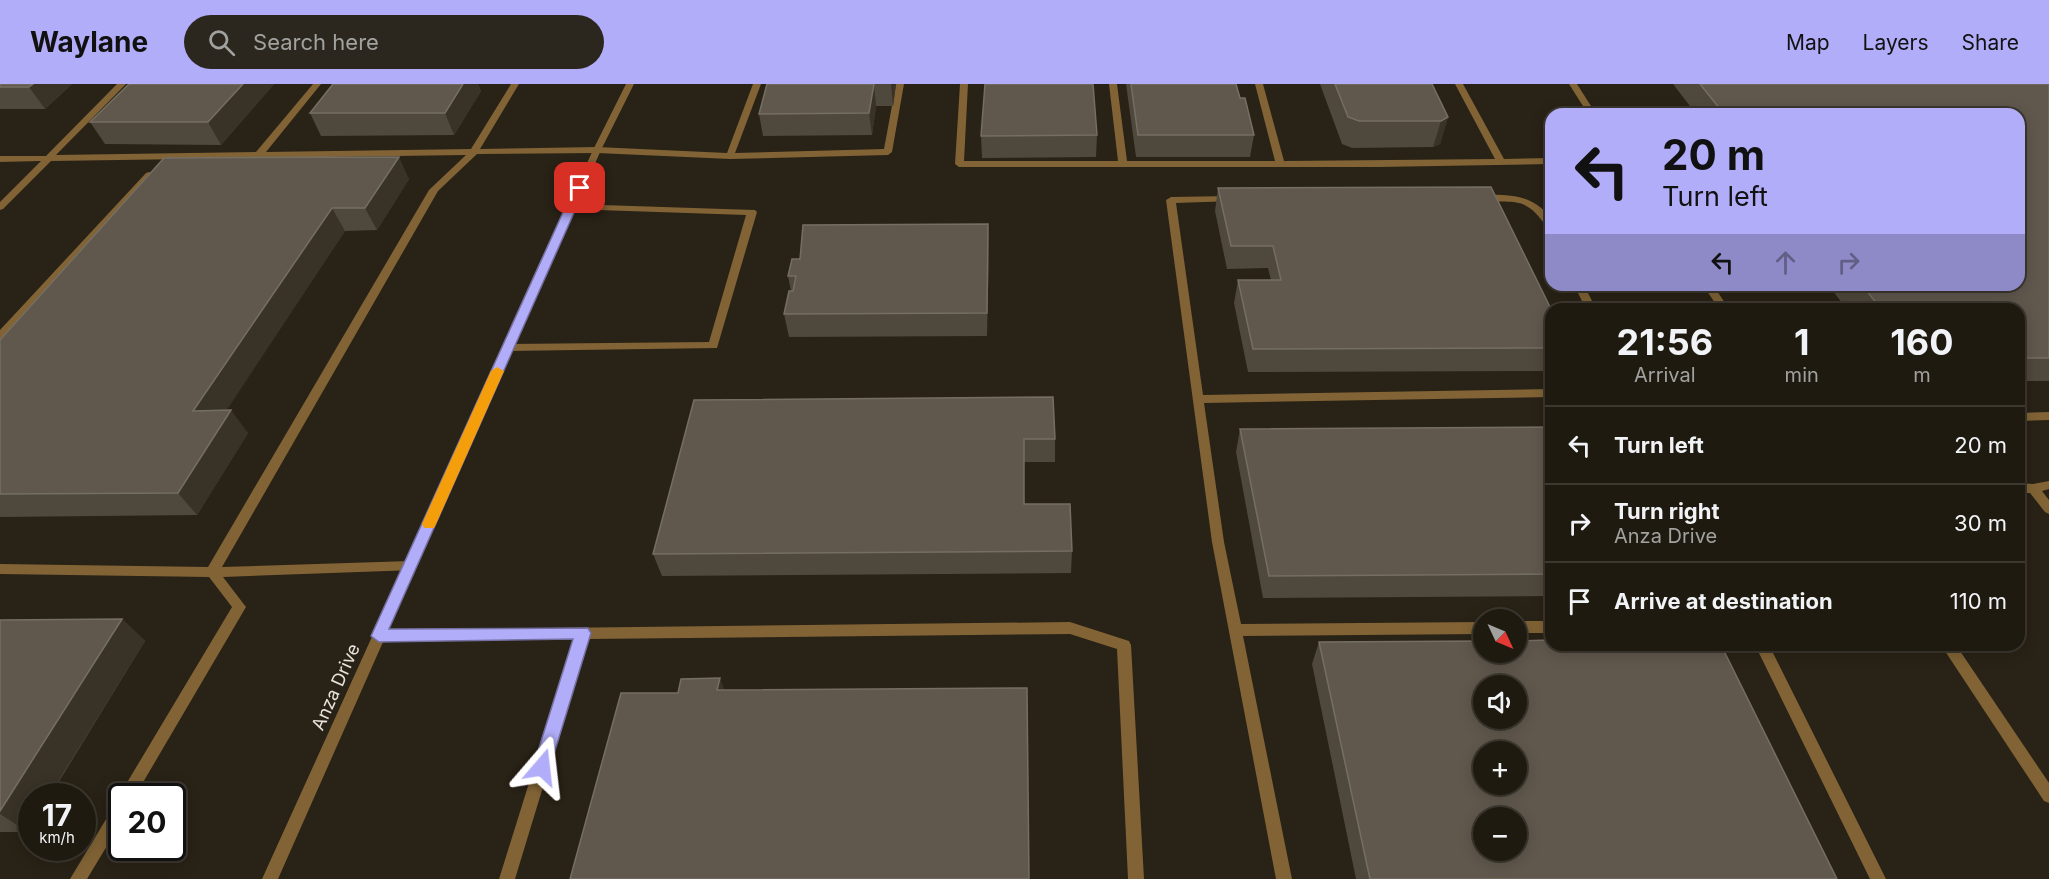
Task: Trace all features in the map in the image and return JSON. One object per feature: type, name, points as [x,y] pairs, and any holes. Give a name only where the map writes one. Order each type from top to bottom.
[{"type":"street","points":[[0,207],[122,84]]},
{"type":"street","points":[[259,155],[317,84]]},
{"type":"street","points":[[212,572],[434,190],[474,152],[515,84]]},
{"type":"street","name":"Anza Drive","points":[[270,879],[571,207],[630,84]]},
{"type":"street","points":[[730,156],[757,84]]},
{"type":"street","points":[[0,159],[597,150],[730,156],[888,152],[900,84]]},
{"type":"street","points":[[964,84],[959,164],[1545,161]]},
{"type":"street","points":[[1113,84],[1123,164]]},
{"type":"street","points":[[1259,84],[1280,164]]},
{"type":"street","points":[[1459,84],[1501,162]]},
{"type":"street","points":[[1573,84],[1588,108]]},
{"type":"street","points":[[0,337],[166,157]]},
{"type":"street","points":[[1471,198],[1519,197],[1545,215]]},
{"type":"street","points":[[1243,199],[1171,200],[1218,542],[1284,879]]},
{"type":"street","points":[[508,348],[713,345],[752,212],[571,207]]},
{"type":"street","points":[[1199,399],[1545,393]]},
{"type":"street","points":[[2025,417],[2049,416]]},
{"type":"street","points":[[2025,488],[2049,485]]},
{"type":"street","points":[[2033,489],[2049,509]]},
{"type":"street","points":[[0,569],[212,572],[410,566]]},
{"type":"street","points":[[135,783],[239,607],[212,572]]},
{"type":"street","points":[[1527,627],[1545,627]]},
{"type":"street","points":[[379,636],[1070,628],[1124,645],[1136,879]]},
{"type":"street","points":[[1235,630],[1473,628]]},
{"type":"street","points":[[507,879],[583,633]]},
{"type":"street","points":[[1765,651],[1878,879]]},
{"type":"street","points":[[1952,651],[2049,796]]},
{"type":"street","points":[[78,879],[108,829]]},
{"type":"building","points":[[0,84],[33,84],[29,87],[0,87]]},
{"type":"building","points":[[129,84],[243,84],[208,122],[90,122]]},
{"type":"building","points":[[333,84],[463,84],[445,113],[310,113]]},
{"type":"building","points":[[767,84],[874,84],[869,113],[759,114]]},
{"type":"building","points":[[985,84],[1093,84],[1097,135],[981,136]]},
{"type":"building","points":[[1131,84],[1236,84],[1240,98],[1245,98],[1254,135],[1138,135]]},
{"type":"building","points":[[1335,84],[1432,84],[1448,117],[1441,121],[1359,121],[1348,117]]},
{"type":"building","points":[[1700,84],[2049,84],[2049,358],[2025,358],[2025,303],[1876,303],[1867,291],[2025,291],[2025,108],[1719,108]]},
{"type":"building","points":[[399,157],[365,208],[332,208],[193,411],[231,410],[178,493],[0,494],[0,340],[164,158]]},
{"type":"building","points":[[1491,187],[1548,303],[1545,303],[1545,348],[1253,349],[1238,280],[1281,280],[1273,246],[1231,246],[1218,188]]},
{"type":"building","points":[[988,224],[987,313],[784,314],[789,291],[793,291],[796,276],[788,276],[792,259],[800,259],[803,225]]},
{"type":"building","points":[[1053,397],[1055,439],[1024,439],[1024,504],[1070,504],[1072,551],[653,554],[694,400]]},
{"type":"building","points":[[1545,427],[1545,574],[1269,576],[1240,429]]},
{"type":"building","points":[[122,619],[0,811],[0,620]]},
{"type":"building","points":[[1545,640],[1545,651],[1724,651],[1837,879],[1370,879],[1319,642],[1473,641],[1473,663],[1527,663],[1527,641]]},
{"type":"building","points":[[720,678],[717,690],[1027,688],[1029,879],[570,879],[621,693],[678,693],[681,679]]},
{"type":"slow traffic","points":[[429,524],[497,371]]},
{"type":"route","points":[[542,767],[583,633],[379,636],[580,188]]}]
